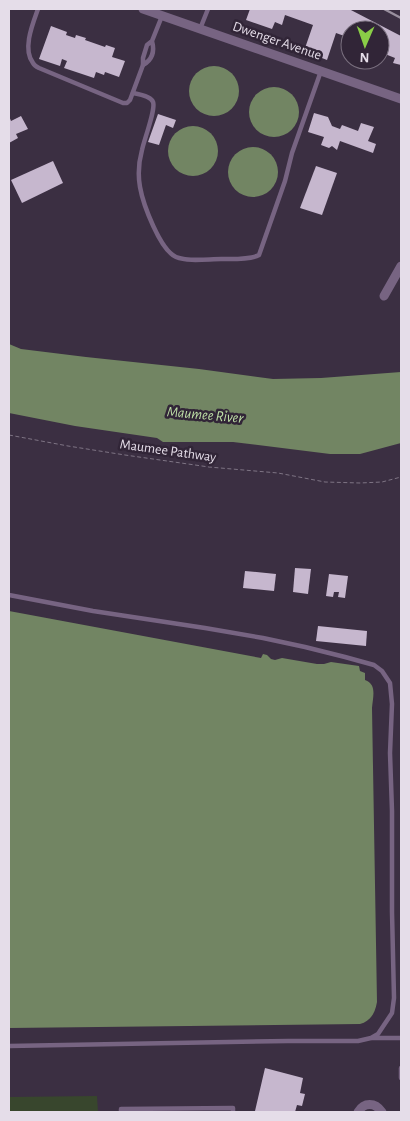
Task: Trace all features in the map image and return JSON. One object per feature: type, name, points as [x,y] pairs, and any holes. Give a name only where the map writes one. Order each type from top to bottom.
[{"type":"street","name":"Dwenger Avenue","points":[[143,9],[401,99]]},
{"type":"street","points":[[384,296],[401,266]]},
{"type":"street","points":[[358,1112],[362,1106],[368,1104],[378,1107],[382,1112]]},
{"type":"lane","points":[[38,9],[28,39],[29,54],[32,62],[39,68],[123,103],[127,103],[130,100],[143,65],[142,58],[147,45],[152,41],[162,16]]},
{"type":"lane","points":[[200,29],[208,9]]},
{"type":"lane","points":[[143,65],[150,61],[154,48],[152,41]]},
{"type":"lane","points":[[133,93],[151,99],[154,103],[141,151],[139,185],[146,210],[167,249],[175,257],[188,259],[251,258],[259,255],[285,181],[292,152],[321,71]]},
{"type":"lane","points":[[9,595],[263,638],[374,665],[382,671],[390,683],[392,704],[390,753],[394,998],[392,1013],[378,1034],[371,1038]]},
{"type":"lane","points":[[9,1046],[358,1041],[371,1038],[401,1038]]},
{"type":"lane","points":[[401,1068],[401,1078]]},
{"type":"lane","points":[[121,1112],[121,1109],[232,1108],[233,1112]]},
{"type":"path","name":"Maumee Pathway","points":[[9,435],[126,455],[242,471],[271,472],[325,482],[382,482],[401,477]]},
{"type":"shaded area","points":[[97,1096],[98,1112],[9,1112],[9,1097]]},
{"type":"water","points":[[219,66],[232,73],[238,81],[238,101],[232,109],[224,115],[209,116],[196,109],[190,101],[189,86],[196,73],[204,67]]},
{"type":"water","points":[[279,87],[292,94],[298,102],[298,122],[292,130],[284,136],[269,137],[256,130],[250,122],[249,107],[256,94],[264,88]]},
{"type":"water","points":[[198,126],[211,133],[217,141],[217,161],[211,169],[203,175],[188,176],[175,169],[169,161],[168,146],[175,133],[183,127]]},
{"type":"water","points":[[258,147],[271,154],[277,162],[277,182],[271,190],[263,196],[248,197],[235,190],[229,182],[228,167],[235,154],[243,148]]},
{"type":"water","name":"Maumee River","points":[[9,344],[21,349],[273,379],[321,378],[401,372],[401,443],[360,454],[330,454],[233,442],[163,442],[157,438],[75,426],[9,413]]},
{"type":"water","points":[[9,611],[261,658],[263,654],[275,660],[282,658],[317,664],[331,662],[359,666],[360,671],[365,673],[365,680],[373,688],[377,1002],[370,1019],[360,1024],[9,1028]]},
{"type":"building","points":[[250,9],[349,9],[370,20],[340,20],[340,34],[336,33],[327,60],[304,51],[313,25],[285,15],[282,25],[275,22],[272,29],[246,20]]},
{"type":"building","points":[[51,26],[67,32],[66,35],[75,38],[76,35],[105,47],[106,45],[115,48],[112,57],[125,61],[119,77],[105,72],[104,75],[96,72],[94,78],[64,68],[67,61],[62,59],[60,66],[39,59]]},
{"type":"building","points":[[390,30],[401,36],[401,65],[393,63],[395,58],[390,56]]},
{"type":"building","points":[[314,113],[328,117],[332,126],[340,129],[342,125],[358,131],[361,123],[374,127],[368,141],[376,144],[373,153],[340,141],[337,150],[332,146],[329,148],[321,145],[324,137],[308,132]]},
{"type":"building","points":[[158,114],[176,120],[173,128],[166,125],[159,145],[148,142]]},
{"type":"building","points":[[9,116],[11,121],[21,116],[28,129],[16,134],[18,138],[9,143]]},
{"type":"building","points":[[53,161],[63,183],[22,203],[11,180]]},
{"type":"building","points":[[316,166],[337,173],[322,215],[300,208]]},
{"type":"building","points":[[295,568],[311,569],[308,594],[293,592]]},
{"type":"building","points":[[245,571],[276,574],[274,591],[243,588]]},
{"type":"building","points":[[329,574],[348,576],[345,598],[338,597],[339,592],[334,592],[333,597],[326,596]]},
{"type":"building","points":[[318,626],[367,631],[366,646],[316,641]]},
{"type":"building","points":[[265,1068],[303,1078],[300,1093],[305,1094],[302,1106],[297,1105],[295,1112],[255,1111]]},
{"type":"railway","points":[[384,9],[401,18]]}]
